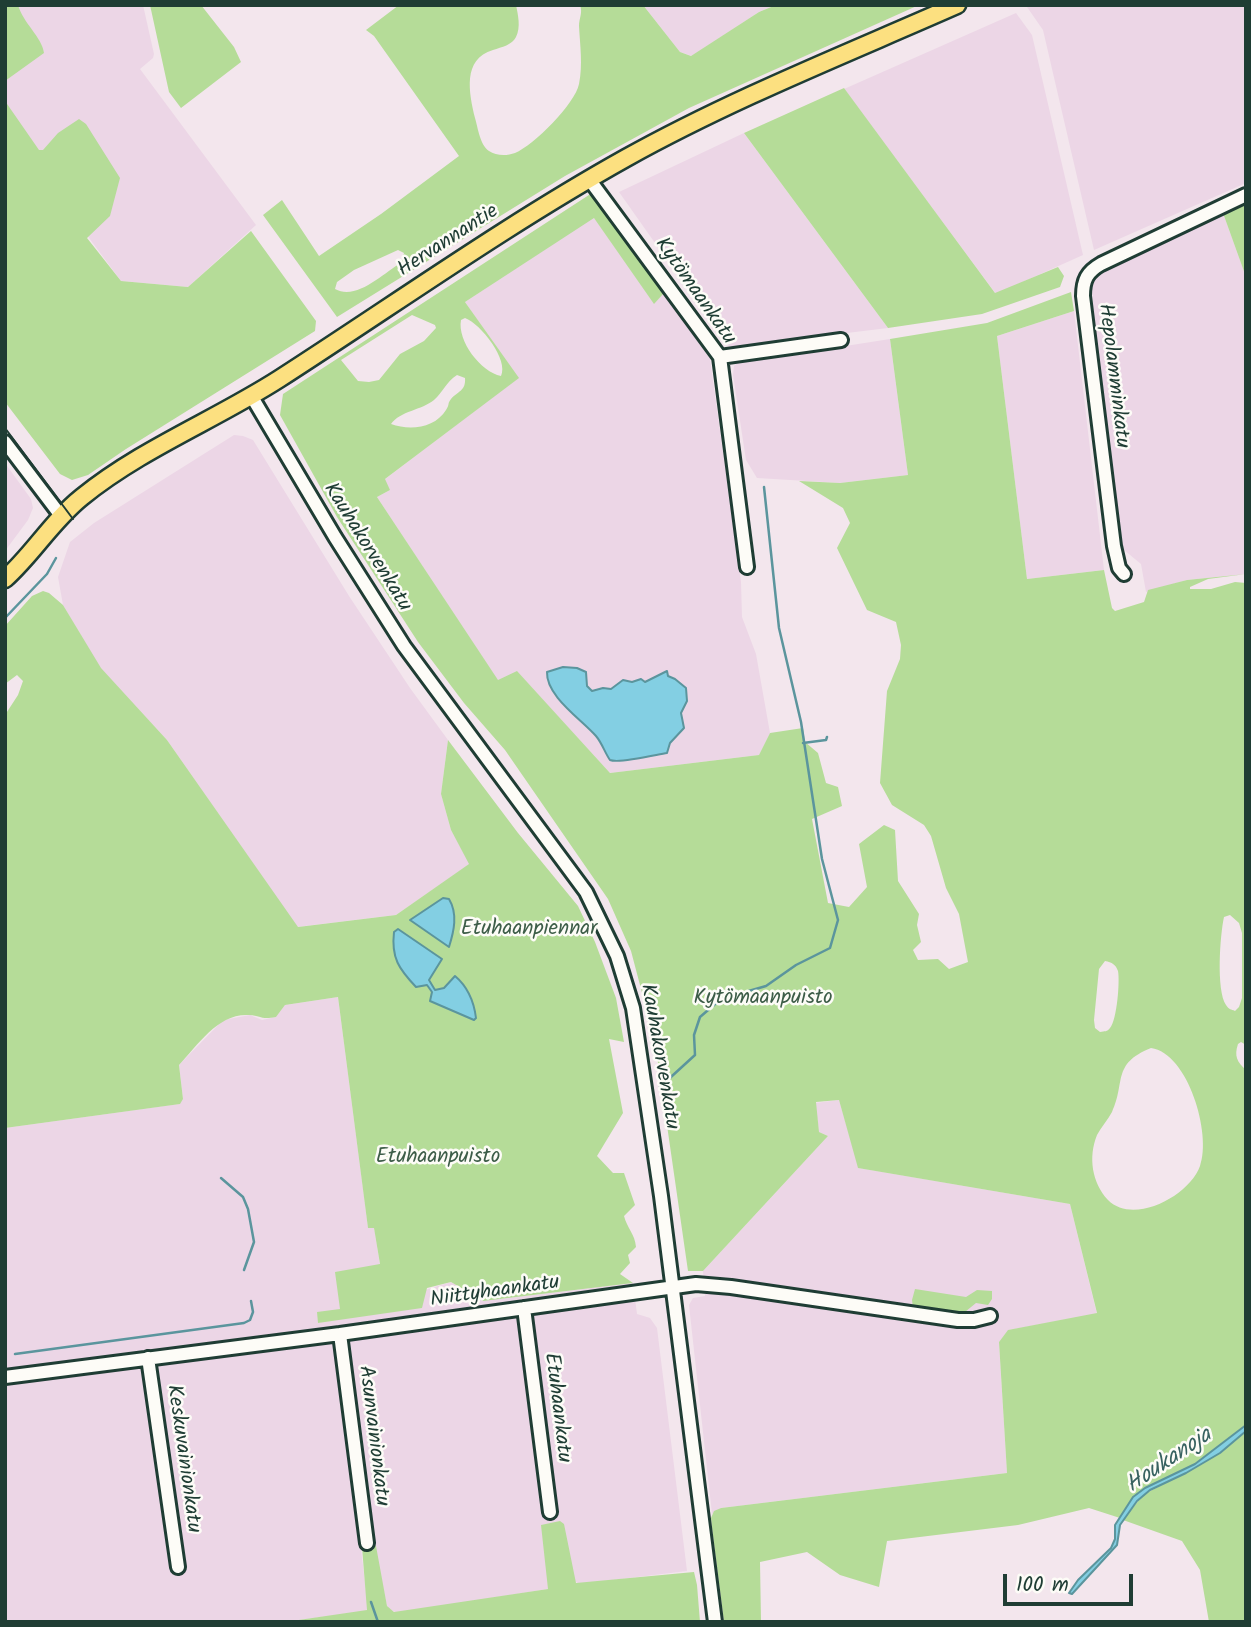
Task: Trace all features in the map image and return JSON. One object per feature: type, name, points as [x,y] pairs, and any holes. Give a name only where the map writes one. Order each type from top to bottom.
[{"type":"main road","name":"Hervannantie","points":[[5,579],[61,516],[82,497],[113,476],[252,397],[414,289],[589,179],[677,131],[957,5]]},
{"type":"street","name":"Kytömaankatu","points":[[589,179],[720,357],[747,567]]},
{"type":"street","name":"Hepolamminkatu","points":[[1124,574],[1119,568],[1114,546],[1083,296],[1084,280],[1092,269],[1101,264],[1246,195]]},
{"type":"street","points":[[720,357],[841,340]]},
{"type":"street","name":"Kauhakorvenkatu","points":[[252,397],[381,610],[444,702],[586,892],[612,943],[633,1008],[715,1622]]},
{"type":"street","points":[[5,442],[61,516]]},
{"type":"street","name":"Niittyhaankatu","points":[[5,1377],[709,1284],[958,1320],[990,1316]]},
{"type":"street","name":"Etuhaankatu","points":[[524,1308],[550,1512]]},
{"type":"street","name":"Asunvainionkatu","points":[[340,1334],[367,1543]]},
{"type":"street","name":"Keskuvainionkatu","points":[[148,1358],[178,1566]]},
{"type":"shaded area","points":[[5,5],[143,5],[154,54],[140,69],[256,225],[188,287],[121,281],[5,125]]},
{"type":"shaded area","points":[[643,5],[776,5],[759,12],[692,56],[680,52]]},
{"type":"shaded area","points":[[1246,5],[1246,183],[1094,250],[1043,30],[1027,7]]},
{"type":"shaded area","points":[[1016,13],[1032,35],[1083,255],[996,294],[844,89]]},
{"type":"shaded area","points":[[744,133],[888,328],[732,347],[727,345],[619,192]]},
{"type":"shaded area","points":[[1223,213],[1246,277],[1246,574],[1187,580],[1146,592],[1141,564],[1124,550],[1121,540],[1092,286],[1100,270]]},
{"type":"shaded area","points":[[594,217],[654,303],[664,293],[710,359],[741,582],[742,617],[756,654],[770,733],[759,755],[610,773],[517,672],[498,681],[377,497],[390,490],[384,480],[518,378],[465,302]]},
{"type":"shaded area","points":[[1074,311],[1104,570],[1027,579],[997,336]]},
{"type":"shaded area","points":[[890,339],[908,475],[840,483],[757,478],[746,460],[733,375],[734,366],[737,363]]},
{"type":"shaded area","points":[[234,435],[253,440],[349,596],[448,740],[441,794],[451,830],[470,864],[396,915],[297,927],[167,740],[100,668],[63,605],[58,577],[70,542],[94,523]]},
{"type":"shaded area","points":[[5,463],[31,499],[33,508],[28,520],[5,551]]},
{"type":"shaded area","points":[[338,997],[368,1227],[374,1227],[380,1265],[340,1309],[318,1323],[451,1282],[483,1301],[633,1283],[637,1314],[650,1318],[657,1328],[687,1571],[580,1584],[574,1581],[548,1589],[397,1613],[387,1606],[374,1545],[361,1549],[368,1608],[366,1611],[285,1622],[5,1622],[5,1128],[179,1104],[183,1099],[179,1065],[223,1020],[250,1015],[262,1020],[276,1017],[285,1005]]},
{"type":"shaded area","points":[[839,1100],[859,1168],[1070,1204],[1097,1314],[1009,1330],[999,1342],[1007,1473],[721,1508],[712,1514],[689,1305],[693,1298],[705,1296],[703,1271],[828,1136],[819,1132],[815,1103]]},
{"type":"green space","points":[[5,5],[18,5],[40,41],[44,53],[5,81]]},
{"type":"green space","points":[[150,5],[201,5],[234,47],[241,62],[181,108],[169,92]]},
{"type":"green space","points":[[399,5],[516,5],[519,25],[516,37],[509,44],[483,54],[476,61],[470,78],[471,98],[481,141],[489,151],[505,155],[523,149],[543,133],[562,113],[576,92],[581,70],[580,5],[643,5],[680,52],[691,56],[759,12],[776,5],[919,5],[689,108],[565,176],[337,317],[263,215],[282,200],[319,256],[459,156],[374,36],[366,30]],"holes":[[[398,250],[404,253],[401,263],[361,289],[343,292],[335,289],[337,282],[354,270]]]},
{"type":"green space","points":[[844,88],[995,293],[1058,267],[1064,276],[1060,287],[982,314],[888,328],[744,133]]},
{"type":"green space","points":[[5,101],[39,150],[43,150],[58,133],[79,119],[86,124],[120,178],[110,216],[87,238],[121,281],[188,287],[251,231],[316,321],[315,331],[88,475],[72,480],[60,474],[5,402]]},
{"type":"green space","name":"Kytömaanpuisto","points":[[592,193],[664,293],[654,304],[594,218],[465,302],[519,378],[385,479],[390,490],[377,497],[498,680],[517,671],[610,773],[759,755],[770,733],[803,728],[805,742],[818,753],[826,783],[838,787],[842,806],[812,819],[828,903],[849,907],[867,887],[859,844],[884,825],[895,830],[898,881],[919,914],[917,925],[921,942],[913,950],[918,960],[938,959],[949,969],[968,962],[959,914],[946,888],[931,836],[924,825],[892,805],[880,783],[887,691],[900,659],[901,645],[896,622],[867,610],[837,548],[850,523],[843,508],[799,481],[840,483],[908,475],[890,339],[987,323],[1071,292],[1074,311],[997,336],[1027,579],[1104,570],[1112,608],[1115,611],[1144,602],[1148,590],[1187,580],[1246,574],[1208,579],[1190,589],[1211,589],[1235,582],[1246,583],[1246,1045],[1241,1042],[1238,1044],[1236,1055],[1246,1070],[1246,1425],[1193,1465],[1144,1490],[1120,1518],[1089,1508],[1018,1525],[887,1541],[879,1587],[840,1575],[807,1552],[760,1562],[761,1622],[724,1622],[711,1518],[714,1511],[1007,1473],[999,1342],[1008,1330],[1097,1313],[1070,1204],[858,1168],[839,1100],[816,1102],[819,1132],[828,1136],[703,1271],[688,1271],[655,1042],[631,951],[608,899],[505,750],[464,703],[418,642],[337,517],[280,415],[283,394]],"holes":[[[412,315],[435,325],[436,328],[424,341],[400,354],[379,380],[358,381],[341,360]],[[465,318],[478,327],[492,343],[501,361],[501,376],[486,369],[472,354],[463,337],[461,320]],[[457,375],[465,378],[463,388],[435,421],[414,427],[391,424],[400,416],[434,400]],[[1230,915],[1239,923],[1242,933],[1242,998],[1235,1011],[1226,1005],[1221,987],[1220,949],[1224,917]],[[1107,961],[1115,965],[1118,971],[1114,1017],[1109,1029],[1100,1032],[1095,1028],[1099,969]],[[1151,1048],[1164,1053],[1176,1064],[1194,1097],[1203,1135],[1200,1166],[1185,1187],[1160,1204],[1132,1210],[1119,1207],[1108,1200],[1098,1186],[1092,1161],[1097,1135],[1112,1112],[1122,1075],[1130,1061]]]},
{"type":"green space","points":[[1246,203],[1246,277],[1223,213]]},
{"type":"green space","points":[[43,591],[63,605],[101,668],[167,740],[298,927],[396,915],[469,864],[451,830],[441,794],[448,740],[518,833],[578,906],[616,998],[624,1042],[609,1039],[623,1113],[597,1156],[613,1173],[624,1173],[635,1205],[624,1216],[636,1247],[628,1255],[630,1263],[620,1274],[633,1283],[483,1301],[451,1282],[427,1288],[422,1308],[318,1323],[317,1312],[340,1309],[335,1272],[380,1264],[374,1228],[368,1228],[338,997],[285,1005],[276,1017],[238,1016],[218,1025],[179,1065],[183,1099],[180,1104],[5,1128],[5,715],[18,695],[23,681],[17,675],[5,684],[5,626],[32,596]]},
{"type":"green space","points":[[915,1289],[966,1297],[977,1290],[992,1291],[992,1299],[988,1305],[976,1303],[960,1316],[913,1308]]},
{"type":"green space","points":[[1246,1431],[1246,1622],[1209,1622],[1200,1570],[1182,1541],[1123,1520],[1143,1495],[1220,1453]]},
{"type":"green space","points":[[560,1521],[564,1524],[576,1583],[694,1572],[700,1622],[285,1622],[367,1610],[362,1547],[376,1546],[387,1606],[394,1612],[548,1589],[541,1525]]},
{"type":"water","points":[[563,667],[586,672],[587,686],[592,691],[611,689],[623,680],[632,682],[641,679],[645,682],[667,671],[668,676],[686,688],[687,701],[681,713],[684,728],[670,743],[667,753],[629,760],[610,760],[596,736],[552,690],[547,672]]},
{"type":"water","points":[[443,898],[449,899],[454,917],[449,947],[410,920]]},
{"type":"water","points":[[398,929],[442,959],[429,980],[435,990],[444,988],[455,976],[470,995],[476,1018],[474,1020],[430,1001],[432,992],[427,985],[416,987],[405,974],[395,956],[394,932]]},
{"type":"water","points":[[1246,1425],[1246,1431],[1220,1453],[1150,1490],[1137,1501],[1120,1525],[1117,1545],[1072,1594],[1069,1593],[1078,1580],[1111,1548],[1115,1539],[1115,1525],[1133,1497],[1145,1488],[1195,1464]]},
{"type":"waterway","points":[[660,1087],[695,1055],[694,1035],[700,1017],[721,999],[766,986],[796,965],[830,948],[838,920],[822,859],[801,722],[779,628],[764,487]]},
{"type":"waterway","points":[[5,618],[47,574],[56,558]]},
{"type":"waterway","points":[[803,743],[826,740],[827,737]]},
{"type":"waterway","points":[[221,1178],[243,1197],[248,1209],[254,1242],[244,1270]]},
{"type":"waterway","points":[[15,1354],[244,1323],[250,1320],[253,1312],[251,1301]]},
{"type":"waterway","points":[[371,1602],[378,1622]]},
{"type":"tram line","points":[[5,428],[73,519]]},
{"type":"park label","name":"Etuhaanpiennar","points":[[529,930]]},
{"type":"park label","name":"Etuhaanpuisto","points":[[438,1158]]},
{"type":"water label","name":"Houkanoja","points":[[1170,1462]]}]
